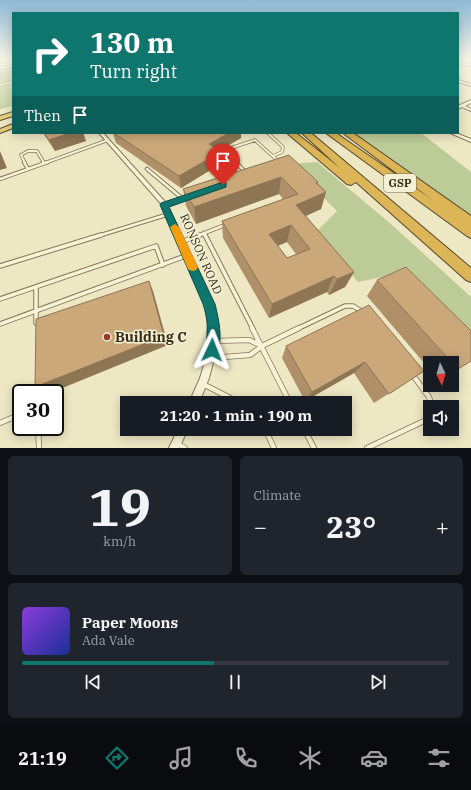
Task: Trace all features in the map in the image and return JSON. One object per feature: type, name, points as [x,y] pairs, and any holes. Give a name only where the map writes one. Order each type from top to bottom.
[{"type":"highway","points":[[0,117],[12,111]]},
{"type":"highway","points":[[0,117],[12,114]]},
{"type":"highway","points":[[0,127],[12,126]]},
{"type":"highway","points":[[0,130],[12,126]]},
{"type":"highway","points":[[292,134],[346,178],[394,210]]},
{"type":"highway","name":"GSP","points":[[307,134],[471,276]]},
{"type":"highway","name":"GSP","points":[[331,134],[471,233]]},
{"type":"highway","points":[[348,134],[471,222]]},
{"type":"street","points":[[459,81],[471,85]]},
{"type":"street","points":[[460,107],[471,101]]},
{"type":"street","points":[[460,107],[471,110]]},
{"type":"street","name":"RONSON ROAD","points":[[102,134],[111,141],[164,205],[209,304],[213,320],[214,341],[211,358],[203,384],[197,396]]},
{"type":"street","points":[[454,134],[471,141]]},
{"type":"street","points":[[179,446],[181,436]]},
{"type":"lane","points":[[0,85],[12,82]]},
{"type":"lane","points":[[269,134],[283,147],[282,152],[272,156]]},
{"type":"lane","points":[[249,176],[225,150],[255,140],[282,165]]},
{"type":"lane","points":[[0,179],[28,168],[111,141]]},
{"type":"lane","points":[[28,168],[21,155],[28,151],[37,150],[44,163]]},
{"type":"lane","points":[[147,169],[183,199]]},
{"type":"lane","points":[[164,205],[191,196]]},
{"type":"lane","points":[[0,266],[169,214]]},
{"type":"lane","points":[[182,242],[232,222]]},
{"type":"lane","points":[[204,233],[287,396]]},
{"type":"lane","points":[[0,299],[156,246],[163,265]]},
{"type":"lane","points":[[0,324],[188,255]]},
{"type":"lane","points":[[36,287],[36,325]]},
{"type":"lane","points":[[211,358],[250,355],[262,346],[345,306],[357,308],[368,318]]},
{"type":"lane","points":[[214,341],[249,340],[262,346]]},
{"type":"lane","points":[[411,372],[425,390],[430,400]]},
{"type":"lane","points":[[38,378],[38,384]]},
{"type":"lane","points":[[203,384],[226,396]]},
{"type":"lane","points":[[0,423],[12,418]]},
{"type":"lane","points":[[367,448],[423,421]]},
{"type":"lane","points":[[38,436],[38,448],[43,448]]},
{"type":"lane","points":[[268,436],[274,448]]},
{"type":"lane","points":[[308,436],[314,448]]},
{"type":"green space","points":[[0,81],[12,81],[12,83],[0,86]]},
{"type":"green space","points":[[12,83],[12,106],[0,109],[0,86]]},
{"type":"green space","points":[[353,134],[422,134],[471,172],[471,215]]},
{"type":"green space","points":[[317,162],[391,224],[471,297],[471,352],[397,274],[358,282],[316,232],[337,211],[289,164]]},
{"type":"building","points":[[45,134],[67,134],[49,140]]},
{"type":"building","points":[[116,134],[227,134],[209,144],[222,151],[179,176]]},
{"type":"building","points":[[289,155],[318,182],[316,183],[326,192],[296,205],[354,272],[337,279],[334,276],[272,304],[222,221],[298,194],[281,177],[194,207],[183,189]],"holes":[[[291,225],[310,249],[287,258],[269,234]]]},
{"type":"building","points":[[406,267],[471,331],[471,361],[459,368],[459,356],[446,356],[377,280]]},
{"type":"building","name":"Building C","points":[[149,281],[164,336],[43,384],[35,384],[36,319]]},
{"type":"building","points":[[369,305],[423,372],[389,394],[365,362],[312,392],[286,346]]},
{"type":"slow traffic","points":[[175,227],[193,267]]},
{"type":"place","name":"Building C","points":[[107,337]]},
{"type":"route","points":[[212,350],[214,341],[213,320],[209,304],[169,213],[164,205],[223,185]]}]
